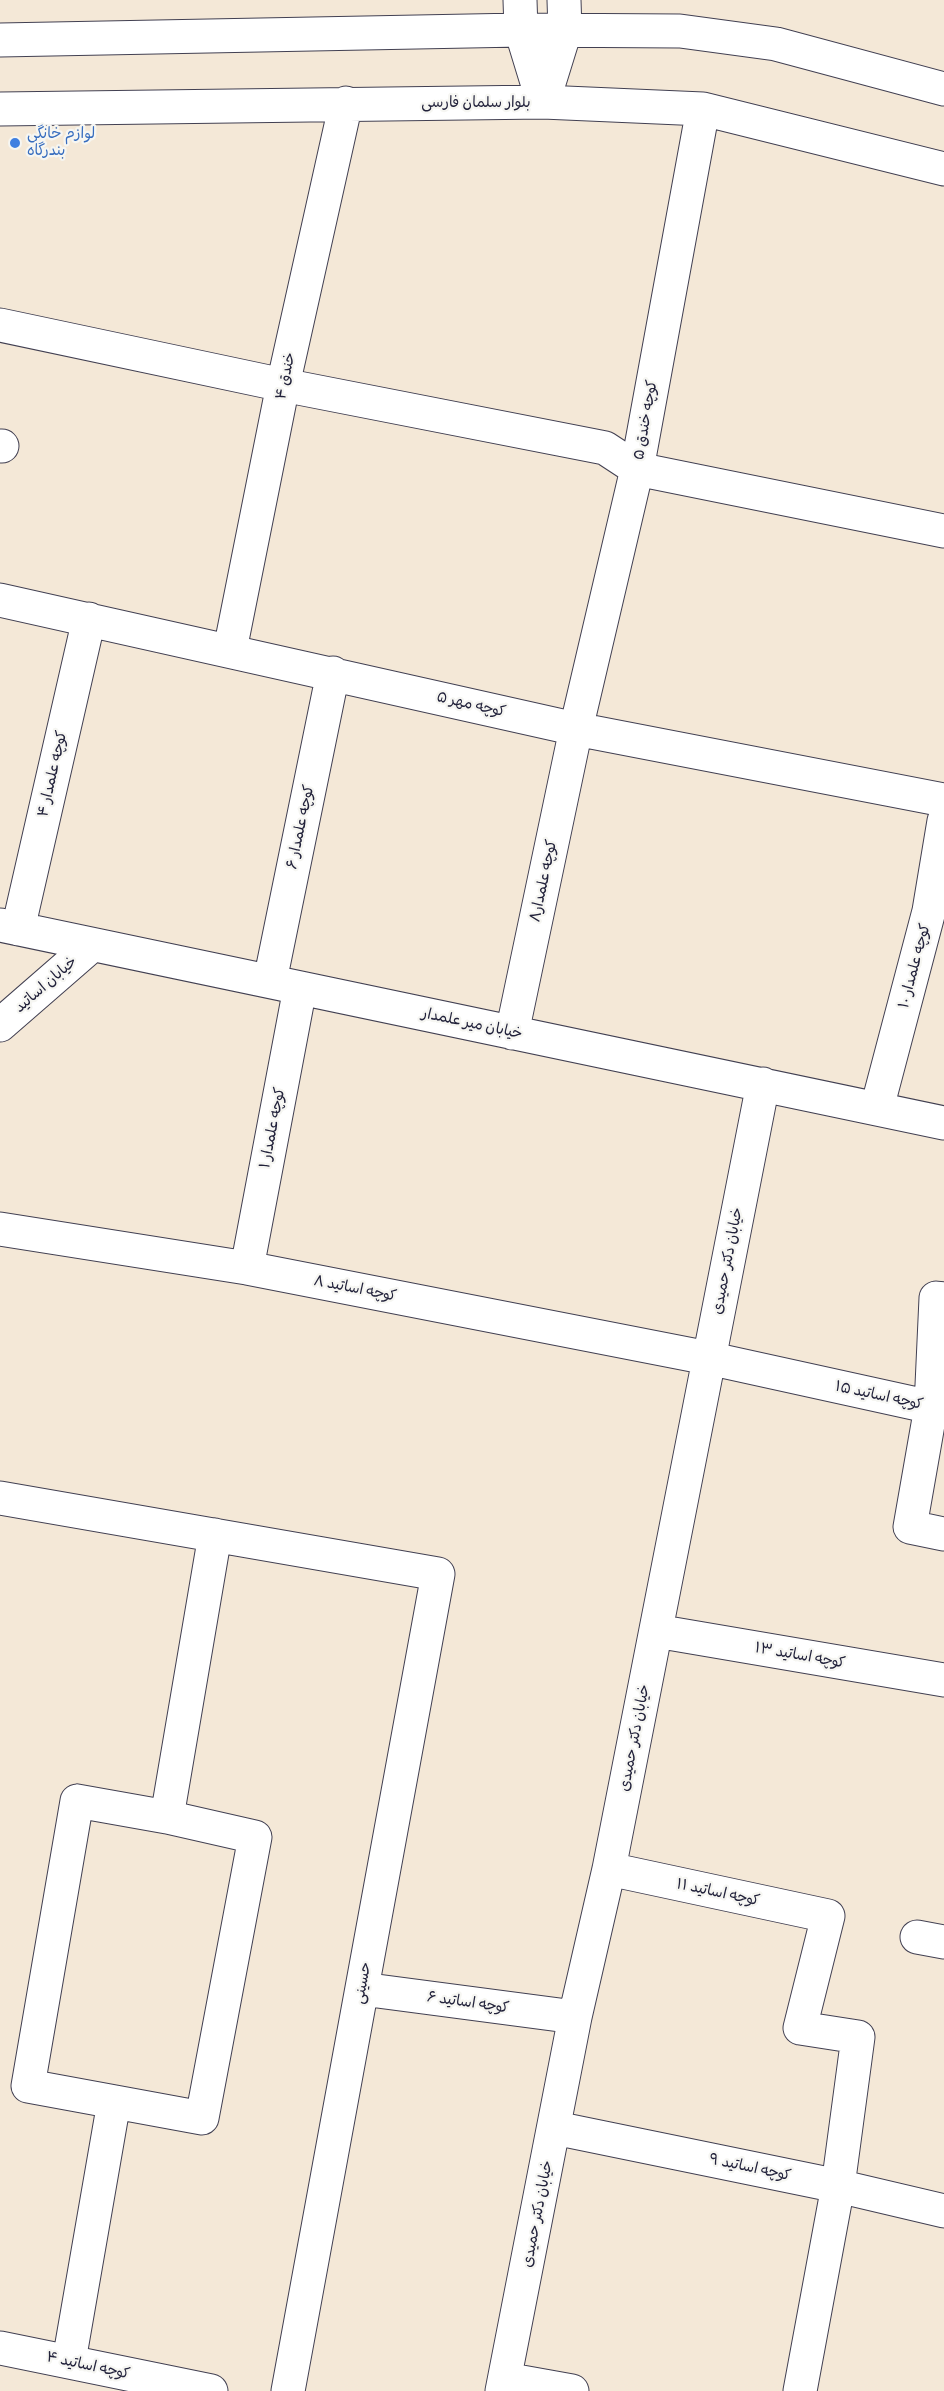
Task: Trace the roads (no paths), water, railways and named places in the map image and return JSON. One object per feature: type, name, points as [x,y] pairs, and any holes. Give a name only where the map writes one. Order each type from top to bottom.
[{"type":"street","points":[[521,15],[543,102]]},
{"type":"street","points":[[0,40],[521,15],[564,15],[776,44],[944,88]]},
{"type":"street","points":[[543,102],[564,15]]},
{"type":"street","name":"بلوار سلمان فارسی","points":[[0,109],[543,102],[703,109],[944,169]]},
{"type":"street","name":"خندق ۴","points":[[230,650],[284,386],[346,103]]},
{"type":"street","name":"کوچه خندق ۵","points":[[576,729],[637,469],[703,109]]},
{"type":"street","points":[[0,325],[284,386],[605,448],[637,469],[944,531]]},
{"type":"street","name":"کوچه مهر ۵","points":[[0,600],[576,729],[944,800]]},
{"type":"street","name":"کوچه علمدار ۴","points":[[9,927],[89,619]]},
{"type":"street","name":"کوچه علمدار ۶","points":[[285,985],[333,673]]},
{"type":"street","name":"کوچه علمدار۸","points":[[513,1033],[576,729]]},
{"type":"street","name":"کوچه علمدار ۱۰","points":[[878,1108],[932,945],[944,821]]},
{"type":"street","name":"خیابان میر علمدار","points":[[9,927],[944,1123]]},
{"type":"street","name":"خیابان اساتید","points":[[0,1025],[92,945]]},
{"type":"street","name":"کوچه علمدار ۱","points":[[247,1268],[285,985]]},
{"type":"street","name":"خیابان دکتر حمیدی","points":[[503,2385],[575,2017],[609,1869],[763,1084]]},
{"type":"street","name":"کوچه اساتید ۸","points":[[0,1229],[247,1268],[708,1358]]},
{"type":"street","points":[[931,1407],[936,1298],[944,1299]]},
{"type":"street","name":"کوچه اساتید ۱۵","points":[[708,1358],[931,1407],[910,1527],[944,1534]]},
{"type":"street","points":[[0,1498],[215,1535],[167,1817]]},
{"type":"street","name":"حسینی","points":[[215,1535],[438,1574],[288,2391]]},
{"type":"street","name":"کوچه اساتید ۱۳","points":[[656,1631],[943,1676]]},
{"type":"street","points":[[77,1801],[167,1817],[255,1837],[202,2118],[28,2086],[77,1801]]},
{"type":"street","name":"کوچه اساتید ۱۱","points":[[609,1869],[828,1916],[800,2028],[858,2037],[838,2186]]},
{"type":"street","name":"کوچه اساتید ۶","points":[[362,1989],[575,2017]]},
{"type":"street","points":[[69,2361],[114,2102]]},
{"type":"street","name":"کوچه اساتید ۹","points":[[555,2128],[838,2186],[944,2211]]},
{"type":"street","points":[[800,2391],[838,2186]]},
{"type":"street","name":"کوچه اساتید ۴","points":[[0,2348],[211,2391]]},
{"type":"street","points":[[503,2385],[572,2391]]},
{"type":"place","name":"لوازم خانگی بندرگاه","points":[[15,143]]}]
